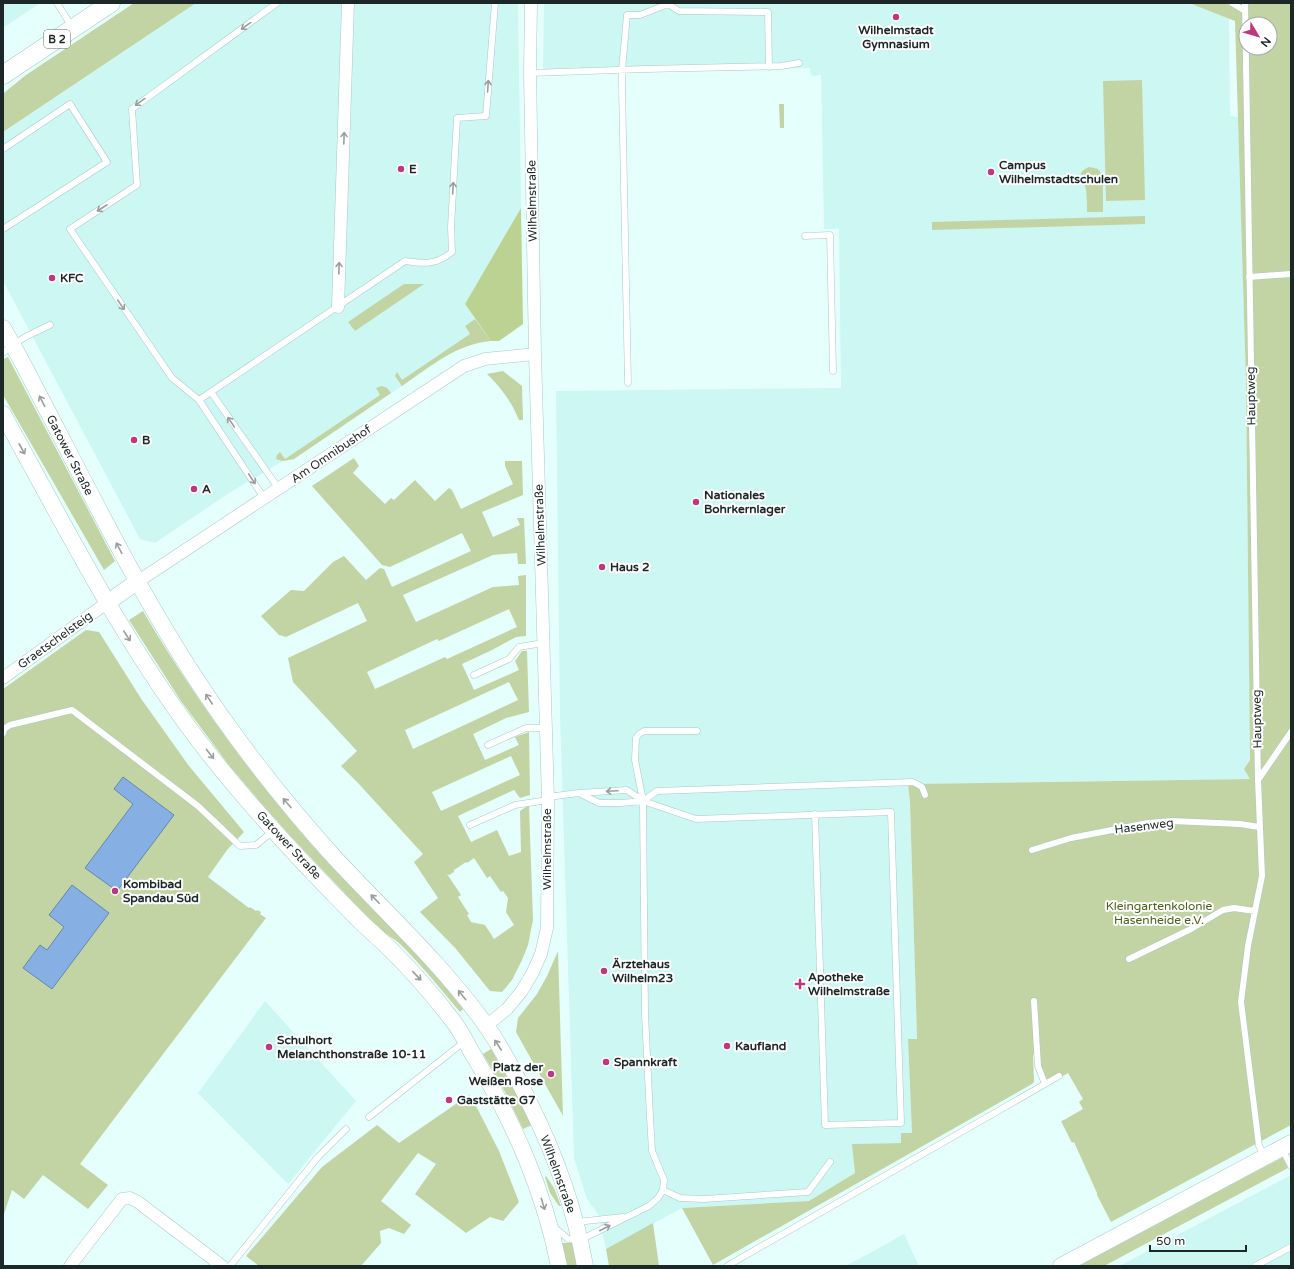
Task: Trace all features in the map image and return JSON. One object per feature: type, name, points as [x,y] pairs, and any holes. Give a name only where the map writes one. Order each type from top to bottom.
[{"type":"main road","name":"B 2","points":[[3,75],[110,3]]},
{"type":"main road","name":"Gatower Straße","points":[[3,328],[8,349],[137,582],[209,699],[274,787],[335,857],[437,964],[486,1026]]},
{"type":"main road","name":"Gatower Straße","points":[[3,414],[127,636],[208,753],[274,830],[360,921],[390,948],[423,984],[454,1022],[466,1041]]},
{"type":"main road","points":[[108,602],[137,582]]},
{"type":"main road","name":"Wilhelmstraße","points":[[559,1266],[549,1222],[536,1182],[519,1139],[495,1092],[466,1041],[486,1026],[517,1076],[542,1129],[560,1174],[580,1240],[585,1266]]},
{"type":"main road","points":[[519,1139],[542,1129]]},
{"type":"main road","points":[[1061,1266],[1286,1145]]},
{"type":"street","points":[[338,307],[348,3]]},
{"type":"street","name":"Wilhelmstraße","points":[[486,1026],[507,1009],[521,992],[532,974],[541,954],[547,928],[548,799],[535,354],[530,74],[531,3]]},
{"type":"street","name":"Am Omnibushof","points":[[137,582],[464,366],[485,359],[535,354]]},
{"type":"street","name":"Graetschelsteig","points":[[3,678],[108,602]]},
{"type":"street","points":[[70,1266],[122,1199],[130,1198],[138,1202],[222,1266]]},
{"type":"lane","points":[[57,3],[73,28]]},
{"type":"lane","points":[[264,498],[199,400],[172,378],[70,229],[137,185],[132,108],[277,3]]},
{"type":"lane","points":[[199,400],[405,261],[422,264],[439,262],[452,252],[451,227],[457,118],[486,116],[495,3]]},
{"type":"lane","points":[[1232,3],[1246,11]]},
{"type":"lane","name":"Hauptweg","points":[[1245,3],[1258,780],[1262,876],[1248,946],[1241,1002],[1259,1146],[1265,1156]]},
{"type":"lane","points":[[628,382],[622,70],[627,15],[640,15],[668,4],[679,11],[768,12],[769,67]]},
{"type":"lane","points":[[530,74],[622,70],[769,67],[799,63]]},
{"type":"lane","points":[[3,149],[70,104],[107,162],[3,229]]},
{"type":"lane","points":[[805,236],[830,235],[833,371]]},
{"type":"lane","points":[[1249,277],[1291,274]]},
{"type":"lane","points":[[8,349],[27,336],[50,325]]},
{"type":"lane","points":[[211,392],[279,489]]},
{"type":"lane","points":[[474,675],[509,659],[519,647],[543,643]]},
{"type":"lane","points":[[3,733],[4,729],[10,725],[72,710],[198,806],[240,846],[256,845],[274,830]]},
{"type":"lane","points":[[488,745],[526,728],[546,728]]},
{"type":"lane","points":[[580,1240],[649,1206],[658,1198],[663,1190],[664,1180],[652,1151],[646,1014],[643,800],[635,760],[636,738],[644,731],[697,731]]},
{"type":"lane","points":[[1258,780],[1291,732]]},
{"type":"lane","points":[[579,793],[599,803],[621,803],[643,800],[657,791],[913,782],[922,787],[925,795]]},
{"type":"lane","points":[[470,825],[515,805],[579,793],[626,790],[643,800],[696,819],[815,814],[891,812],[901,1123],[825,1126],[815,814]]},
{"type":"lane","name":"Hasenweg","points":[[1032,850],[1071,838],[1148,823],[1172,821],[1259,826]]},
{"type":"lane","points":[[1129,959],[1191,929],[1223,910],[1234,908],[1255,911]]},
{"type":"lane","points":[[1034,1001],[1038,1066],[1045,1084]]},
{"type":"lane","points":[[369,1118],[435,1064],[466,1041]]},
{"type":"lane","points":[[727,1266],[1059,1076]]},
{"type":"lane","points":[[230,1266],[318,1157],[346,1129]]},
{"type":"lane","points":[[1286,1145],[1291,1166]]},
{"type":"lane","points":[[663,1190],[680,1198],[704,1199],[808,1192],[830,1162]]},
{"type":"lane","points":[[575,1222],[629,1216]]},
{"type":"lane","name":"Wilhelmstraße","points":[[549,1222],[568,1239],[580,1240]]},
{"type":"lane","points":[[1255,1266],[1291,1247]]},
{"type":"shaded area","points":[[3,3],[40,3],[3,28]]},
{"type":"shaded area","points":[[196,3],[518,3],[521,208],[465,304],[475,319],[465,326],[470,334],[457,343],[451,353],[294,459],[283,461],[226,495],[155,543],[140,539],[3,281],[3,132]]},
{"type":"shaded area","points":[[544,3],[1189,3],[1229,18],[1230,116],[1238,117],[1246,382],[1250,760],[1244,769],[1250,779],[908,784],[910,802],[917,1039],[908,1040],[912,1133],[901,1143],[853,1144],[855,1173],[809,1201],[682,1208],[606,1249],[598,1214],[587,1199],[574,1158],[560,714],[556,391],[841,388],[839,229],[824,229],[821,75],[811,76],[810,68],[543,75]]},
{"type":"shaded area","name":"Schulhort Melanchthonstraße 10-11","points":[[265,1001],[356,1101],[288,1184],[198,1093]]},
{"type":"shaded area","points":[[1291,1175],[1291,1266],[1120,1266],[1151,1249]]},
{"type":"shaded area","points":[[904,1234],[919,1266],[845,1266],[872,1252]]},
{"type":"green space","points":[[134,3],[196,3],[3,132],[3,94],[5,92],[26,75]]},
{"type":"green space","name":"Kleingartenkolonie Hasenheide e.V.","points":[[1189,3],[1291,3],[1291,1125],[1111,1222],[1097,1195],[1074,1142],[1072,1143],[1061,1121],[1083,1109],[1079,1102],[1083,1099],[1068,1073],[1049,1084],[1033,1054],[1034,1082],[1032,1084],[713,1265],[682,1208],[809,1201],[855,1173],[852,1144],[901,1143],[901,1133],[912,1133],[908,1039],[917,1039],[910,802],[908,784],[1250,779],[1244,769],[1250,760],[1246,382],[1235,21]]},
{"type":"green space","points":[[1142,80],[1145,200],[1106,201],[1103,81]]},
{"type":"green space","points":[[779,104],[784,104],[784,128],[780,128]]},
{"type":"green space","points":[[1089,167],[1098,169],[1103,176],[1103,212],[1087,212],[1086,190],[1081,178],[1081,173]]},
{"type":"green space","points":[[521,208],[523,324],[499,341],[491,341],[465,304]]},
{"type":"green space","points":[[1145,216],[1145,224],[932,230],[932,222]]},
{"type":"green space","points":[[404,284],[424,284],[355,331],[348,322]]},
{"type":"green space","points":[[475,319],[491,341],[478,343],[455,352],[433,364],[402,386],[395,376],[397,372],[402,380],[470,334],[465,326]]},
{"type":"green space","points":[[8,357],[115,561],[104,570],[3,395],[3,359]]},
{"type":"green space","points":[[503,371],[522,386],[523,420],[519,420],[506,396],[487,374]]},
{"type":"green space","points":[[382,386],[387,388],[391,393],[294,459],[283,461],[276,459],[280,452],[285,459],[380,395],[376,388]]},
{"type":"green space","points":[[354,458],[359,466],[353,473],[385,504],[391,498],[394,500],[415,480],[435,501],[449,488],[452,490],[461,509],[513,484],[505,466],[505,461],[522,461],[523,495],[482,512],[493,537],[520,525],[517,518],[524,518],[526,564],[518,564],[517,553],[493,555],[403,595],[416,622],[493,587],[519,585],[518,576],[526,575],[526,636],[516,637],[462,664],[474,690],[519,670],[515,661],[522,651],[527,651],[529,712],[506,718],[473,734],[485,760],[519,745],[515,737],[529,732],[530,795],[520,798],[514,790],[458,816],[471,842],[497,830],[509,856],[521,852],[520,811],[529,805],[533,920],[528,945],[522,960],[512,980],[502,992],[490,991],[456,949],[420,912],[438,898],[414,862],[423,854],[341,766],[357,751],[293,682],[288,658],[367,621],[358,603],[286,637],[279,635],[261,616],[291,590],[304,591],[333,562],[344,556],[366,580],[380,568],[384,569],[392,587],[471,551],[462,533],[390,567],[382,565],[312,486]],"holes":[[[509,609],[517,627],[447,659],[445,657],[375,689],[367,672],[437,639],[439,641]],[[509,682],[518,700],[413,749],[405,730]],[[511,756],[520,775],[441,811],[432,792]],[[474,858],[487,878],[490,876],[501,892],[503,891],[508,898],[506,912],[514,925],[494,939],[485,925],[471,922],[467,915],[469,914],[458,897],[461,895],[447,874],[449,875],[454,872],[454,870],[466,862],[467,863]]]},
{"type":"green space","points":[[143,611],[162,643],[204,706],[271,796],[329,864],[400,936],[440,981],[463,1009],[460,1012],[409,953],[398,942],[379,929],[294,840],[228,764],[181,701],[129,620]]},
{"type":"green space","name":"Kombibad Spandau Süd","points":[[86,630],[99,632],[142,700],[189,766],[244,832],[227,850],[208,877],[249,908],[250,907],[261,912],[260,914],[266,918],[80,1164],[108,1185],[88,1209],[43,1175],[24,1199],[12,1190],[3,1217],[3,689]]},
{"type":"green space","name":"Platz der Weißen Rose","points":[[558,951],[563,1116],[516,1032],[518,1018],[537,994]]},
{"type":"green space","points":[[491,1049],[517,1094],[532,1125],[523,1129],[505,1092],[483,1054]]},
{"type":"green space","points":[[469,1095],[499,1151],[519,1202],[503,1221],[490,1217],[466,1233],[415,1194],[436,1164],[418,1153],[381,1201],[411,1225],[404,1234],[389,1228],[380,1231],[381,1243],[361,1266],[259,1266],[246,1256],[322,1167],[377,1125],[399,1143]]},
{"type":"green space","points":[[1283,1157],[1288,1168],[1104,1266],[1078,1266]]},
{"type":"green space","points":[[546,1176],[554,1188],[561,1206],[559,1206],[550,1193],[545,1177]]},
{"type":"green space","points":[[653,1223],[659,1266],[609,1266],[606,1249]]},
{"type":"green space","points":[[562,1243],[572,1243],[577,1266],[567,1266]]},
{"type":"water","points":[[123,777],[174,815],[117,891],[85,868],[133,804],[114,789]]},
{"type":"water","points":[[72,885],[109,913],[52,989],[23,968],[40,945],[47,950],[64,927],[49,915]]},
{"type":"place","name":"Wilhelmstadt Gymnasium","points":[[896,17]]},
{"type":"place","name":"E","points":[[401,169]]},
{"type":"place","name":"Campus Wilhelmstadtschulen","points":[[991,172]]},
{"type":"place","name":"KFC","points":[[52,278]]},
{"type":"place","name":"B","points":[[134,440]]},
{"type":"place","name":"A","points":[[194,489]]},
{"type":"place","name":"Nationales Bohrkernlager","points":[[696,502]]},
{"type":"place","name":"Haus 2","points":[[602,567]]},
{"type":"place","name":"Kombibad Spandau Süd","points":[[115,891]]},
{"type":"place","name":"Ärztehaus Wilhelm23","points":[[604,971]]},
{"type":"place","name":"Apotheke Wilhelmstraße","points":[[800,984]]},
{"type":"place","name":"Kaufland","points":[[727,1046]]},
{"type":"place","name":"Schulhort Melanchthonstraße 10-11","points":[[269,1047]]},
{"type":"place","name":"Spannkraft","points":[[606,1062]]},
{"type":"place","name":"Platz der Weißen Rose","points":[[551,1074]]},
{"type":"place","name":"Gaststätte G7","points":[[449,1100]]}]
